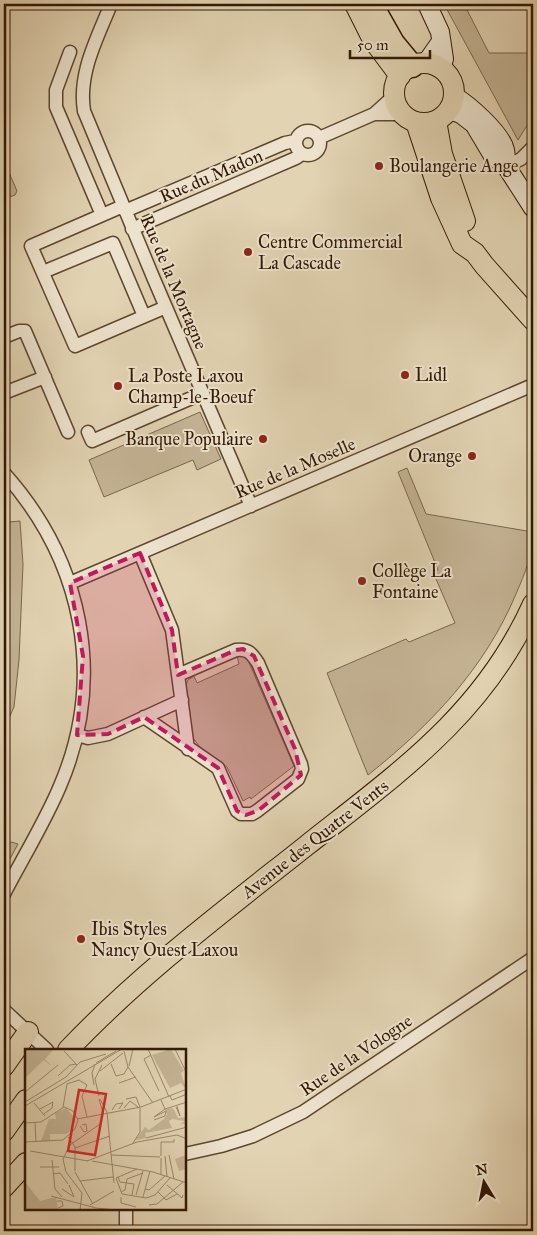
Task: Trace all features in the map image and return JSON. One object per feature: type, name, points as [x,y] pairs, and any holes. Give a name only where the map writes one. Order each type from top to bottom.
[{"type":"highway","points":[[371,4],[393,43],[419,68]]},
{"type":"main road","points":[[355,4],[373,40],[419,68],[451,80],[442,154],[453,191],[472,235],[475,253]]},
{"type":"main road","points":[[427,4],[440,32],[440,43],[444,59],[419,68],[396,82],[404,111],[462,244],[475,253],[484,266],[533,320]]},
{"type":"main road","points":[[404,111],[423,123],[446,109],[461,114],[474,124],[493,156],[506,166],[528,190],[533,208]]},
{"type":"main road","name":"Avenue des Quatre Vents","points":[[69,1049],[92,1024],[156,965],[382,786],[441,735],[469,706],[495,673],[513,644],[533,604]]},
{"type":"main road","points":[[4,1066],[25,1052]]},
{"type":"main road","points":[[4,1131],[25,1101]]},
{"type":"main road","points":[[4,1187],[25,1164]]},
{"type":"street","name":"Rue de la Mortagne","points":[[111,4],[85,69],[82,98],[86,118],[251,506]]},
{"type":"street","points":[[70,52],[56,90],[56,107],[102,215]]},
{"type":"street","points":[[319,138],[374,114],[404,111]]},
{"type":"street","points":[[374,114],[404,111]]},
{"type":"street","points":[[306,130],[314,132],[319,138],[320,145],[310,155],[302,154],[297,149],[295,141],[299,134],[306,130]]},
{"type":"street","name":"Rue du Madon","points":[[43,272],[31,246],[102,215],[124,208],[285,143],[295,141]]},
{"type":"street","points":[[506,166],[521,159],[533,147]]},
{"type":"street","name":"Rue du Madon","points":[[132,229],[302,154]]},
{"type":"street","points":[[144,316],[113,243],[43,272],[75,346],[166,307]]},
{"type":"street","points":[[4,337],[19,331],[25,331],[68,432]]},
{"type":"street","points":[[4,393],[44,377]]},
{"type":"street","name":"Rue de la Moselle","points":[[70,583],[530,386]]},
{"type":"street","points":[[88,432],[92,441],[203,393]]},
{"type":"street","points":[[4,472],[22,492],[57,550],[70,583],[79,622],[83,656],[83,691],[77,735],[60,787],[4,894]]},
{"type":"street","points":[[140,553],[172,630],[188,749]]},
{"type":"street","points":[[144,717],[218,768],[237,811],[241,814],[246,815],[258,811],[298,780],[302,769],[295,749],[254,656],[245,650],[236,650],[178,675]]},
{"type":"street","points":[[77,735],[88,738],[108,734],[182,700]]},
{"type":"street","name":"Rue de la Vologne","points":[[186,1154],[253,1136],[303,1112],[533,958]]},
{"type":"street","points":[[4,1010],[39,1042]]},
{"type":"street","points":[[126,1210],[126,1231]]},
{"type":"highlighted area","points":[[140,553],[172,630],[178,675],[236,650],[243,649],[254,656],[295,749],[301,775],[259,810],[246,815],[237,811],[218,768],[144,717],[108,734],[77,735],[83,656],[70,583]]},
{"type":"shaded area","points":[[444,4],[464,4],[489,53],[528,53],[533,49],[533,116],[518,140]]},
{"type":"shaded area","points":[[4,161],[17,191],[15,195],[4,199]]},
{"type":"shaded area","points":[[200,412],[221,459],[197,470],[193,460],[104,497],[89,460]]},
{"type":"shaded area","points":[[407,468],[426,514],[533,532],[532,548],[522,579],[503,621],[472,671],[454,694],[413,736],[368,775],[327,673],[406,639],[409,642],[455,623],[433,572],[438,570],[398,472]]},
{"type":"shaded area","points":[[4,511],[9,522],[20,521],[23,564],[19,660],[14,707],[4,729]]},
{"type":"shaded area","points":[[237,656],[247,658],[294,766],[251,799],[250,797],[243,801],[227,767],[199,746],[193,738],[186,685],[188,680],[194,676],[197,683],[239,664]]},
{"type":"shaded area","points":[[11,842],[18,844],[4,870],[4,844],[6,846]]},
{"type":"place","name":"Boulangerie Ange","points":[[379,166]]},
{"type":"place","name":"Centre Commercial La Cascade","points":[[248,252]]},
{"type":"place","name":"Lidl","points":[[405,375]]},
{"type":"place","name":"La Poste Laxou Champ-le-Boeuf","points":[[118,386]]},
{"type":"place","name":"Banque Populaire","points":[[263,439]]},
{"type":"place","name":"Orange","points":[[472,456]]},
{"type":"place","name":"Collège La Fontaine","points":[[362,581]]},
{"type":"place","name":"Ibis Styles Nancy Ouest Laxou","points":[[81,939]]}]
